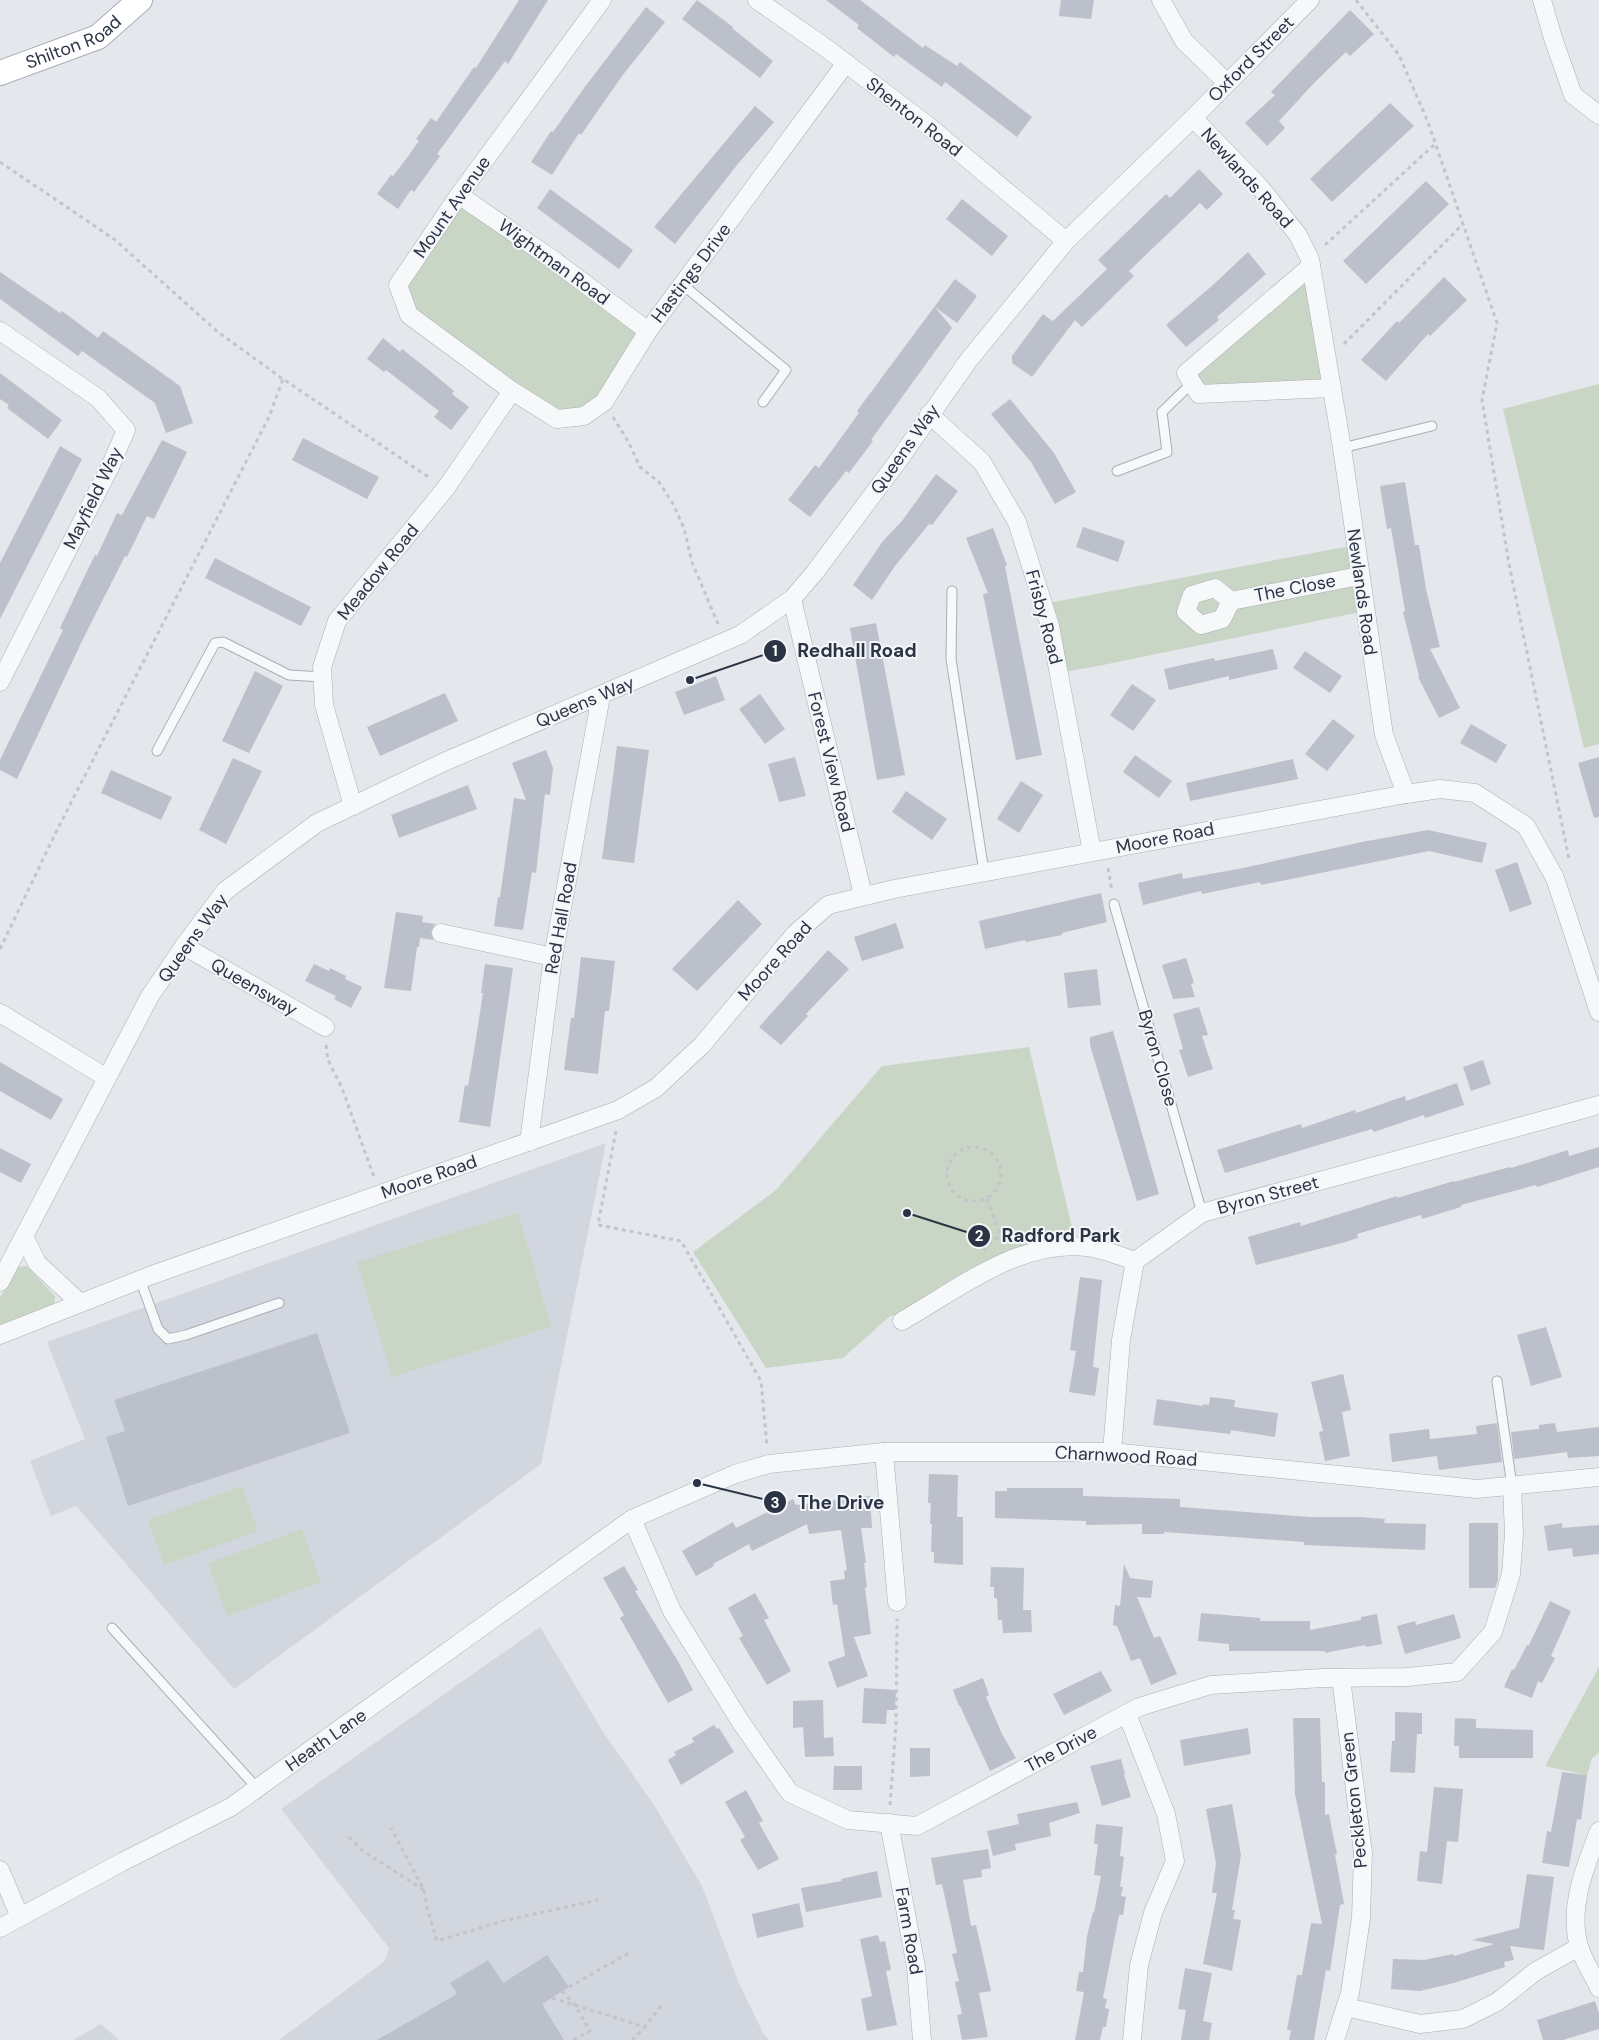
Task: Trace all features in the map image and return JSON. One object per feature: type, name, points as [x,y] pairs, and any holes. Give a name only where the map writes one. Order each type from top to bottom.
[{"type":"street","name":"Shilton Road","points":[[0,73],[98,36],[140,0]]},
{"type":"street","name":"Mount Avenue","points":[[512,391],[409,315],[398,285],[459,195],[602,0]]},
{"type":"street","name":"Shenton Road","points":[[757,0],[846,63],[927,125],[1066,241]]},
{"type":"street","points":[[1161,0],[1184,41],[1227,83]]},
{"type":"street","name":"Oxford Street","points":[[1193,118],[1310,0]]},
{"type":"street","points":[[1542,0],[1573,96],[1599,115]]},
{"type":"street","name":"Hastings Drive","points":[[512,391],[557,419],[584,416],[604,402],[648,331],[846,63]]},
{"type":"street","name":"Queens Way","points":[[0,1282],[150,996],[225,891],[317,823],[444,762],[601,696],[740,634],[792,599],[827,557],[898,461],[929,414],[968,361],[1066,241],[1193,118]]},
{"type":"street","name":"Newlands Road","points":[[1193,118],[1259,186],[1298,235],[1310,262],[1342,448],[1359,576],[1384,735],[1406,794]]},
{"type":"street","name":"Wightman Road","points":[[459,195],[552,259],[648,331]]},
{"type":"street","points":[[1310,262],[1186,373],[1199,394],[1332,388]]},
{"type":"street","name":"Mayfield Way","points":[[0,331],[98,398],[126,430],[110,467],[0,682]]},
{"type":"street","name":"Meadow Road","points":[[353,806],[324,706],[322,667],[337,621],[446,488],[512,391]]},
{"type":"street","name":"Frisby Road","points":[[929,414],[982,462],[1018,522],[1050,626],[1098,851]]},
{"type":"street","name":"The Close","points":[[1231,601],[1359,576]]},
{"type":"street","name":"Forest View Road","points":[[792,599],[863,895]]},
{"type":"street","name":"Red Hall Road","points":[[530,1142],[554,957],[601,696]]},
{"type":"street","name":"Moore Road","points":[[0,1335],[140,1279],[618,1110],[656,1088],[702,1045],[802,928],[828,905],[863,895],[1406,794],[1440,789],[1475,793],[1526,826],[1555,878],[1599,1012]]},
{"type":"street","points":[[441,933],[554,957]]},
{"type":"street","name":"Queensway","points":[[184,946],[325,1027]]},
{"type":"street","points":[[0,1013],[107,1078]]},
{"type":"street","name":"Byron Street","points":[[1136,1261],[1202,1213],[1599,1105]]},
{"type":"street","points":[[24,1236],[37,1263],[80,1303]]},
{"type":"street","points":[[902,1321],[1003,1261],[1053,1247],[1088,1247],[1136,1261],[1120,1340],[1112,1452]]},
{"type":"street","points":[[884,1452],[898,1602]]},
{"type":"street","name":"Charnwood Road","points":[[632,1519],[735,1474],[769,1464],[884,1452],[1112,1452],[1477,1490],[1599,1476]]},
{"type":"street","name":"The Drive","points":[[632,1519],[672,1611],[740,1721],[790,1793],[848,1820],[917,1826],[1139,1707],[1211,1685],[1341,1678],[1407,1677],[1457,1672],[1493,1632],[1511,1574],[1514,1534],[1512,1486]]},
{"type":"street","name":"Heath Lane","points":[[0,1928],[122,1862],[231,1807],[632,1519]]},
{"type":"street","name":"Peckleton Green","points":[[1335,2040],[1350,1993],[1361,1918],[1363,1853],[1341,1678]]},
{"type":"street","points":[[1128,1714],[1166,1814],[1175,1861],[1153,1913],[1139,1965],[1132,2040]]},
{"type":"street","name":"Farm Road","points":[[889,1823],[916,1967],[922,2040]]},
{"type":"street","points":[[1599,1831],[1583,1871],[1576,1916],[1579,1947],[1599,1988]]},
{"type":"street","points":[[0,1870],[20,1917]]},
{"type":"street","points":[[1346,2006],[1420,2024],[1463,2019],[1496,2002],[1536,1972],[1579,1947]]},
{"type":"lane","points":[[683,284],[786,370],[763,402]]},
{"type":"lane","points":[[1117,471],[1167,452],[1162,412],[1192,383]]},
{"type":"lane","points":[[1342,448],[1432,426]]},
{"type":"lane","points":[[952,591],[951,659],[984,872]]},
{"type":"lane","points":[[157,751],[215,642],[223,642],[289,675],[323,677]]},
{"type":"lane","name":"Byron Close","points":[[1114,904],[1202,1213]]},
{"type":"lane","points":[[140,1279],[158,1329],[168,1339],[186,1335],[279,1303]]},
{"type":"lane","points":[[1497,1381],[1512,1486]]},
{"type":"lane","points":[[112,1628],[257,1788]]},
{"type":"path","points":[[1356,0],[1399,55],[1435,144],[1497,323],[1482,400],[1509,564],[1571,869],[1555,878]]},
{"type":"path","points":[[1310,262],[1435,144]]},
{"type":"path","points":[[0,162],[114,239],[218,332],[283,379],[446,488]]},
{"type":"path","points":[[1328,360],[1462,224]]},
{"type":"path","points":[[0,949],[62,819],[269,417],[283,379]]},
{"type":"path","points":[[604,402],[629,443],[640,467],[659,482],[673,504],[684,528],[692,562],[725,641]]},
{"type":"path","points":[[1098,851],[1114,904]]},
{"type":"path","points":[[325,1027],[328,1060],[342,1088],[380,1194]]},
{"type":"path","points":[[618,1110],[615,1143],[598,1225],[681,1241],[761,1380],[769,1464]]},
{"type":"path","points":[[978,1147],[988,1151],[996,1157],[1001,1167],[1001,1178],[998,1188],[987,1199],[973,1202],[961,1199],[951,1189],[947,1179],[948,1166],[956,1154],[966,1148],[978,1147]]},
{"type":"path","points":[[987,1199],[1001,1236]]},
{"type":"path","points":[[889,1823],[896,1724],[898,1602]]},
{"type":"path","points":[[391,1828],[424,1890],[437,1941],[503,1921],[598,1900]]},
{"type":"path","points":[[349,1837],[362,1851],[424,1890]]},
{"type":"path","points":[[569,1987],[629,1953]]},
{"type":"path","points":[[562,1991],[575,2005],[590,2031],[573,2040]]},
{"type":"path","points":[[552,1998],[646,2027]]},
{"type":"path","points":[[632,2040],[646,2027],[661,2006]]},
{"type":"shaded area","points":[[606,1143],[541,1464],[234,1689],[76,1506],[51,1516],[30,1461],[85,1439],[47,1342]]},
{"type":"shaded area","points":[[540,1627],[605,1735],[654,1805],[702,1886],[738,1981],[763,2033],[769,2040],[279,2040],[385,1961],[389,1948],[281,1809]]},
{"type":"shaded area","points":[[101,2024],[119,2040],[73,2040]]},
{"type":"green space","points":[[459,195],[648,331],[604,402],[557,419],[409,315],[398,285]]},
{"type":"green space","points":[[1310,259],[1332,388],[1199,394],[1186,373]]},
{"type":"green space","points":[[1599,384],[1599,744],[1584,748],[1503,409]]},
{"type":"green space","points":[[1350,546],[1365,611],[1064,672],[1043,604]]},
{"type":"green space","points":[[1029,1047],[1074,1236],[1001,1255],[897,1315],[890,1316],[843,1358],[766,1368],[693,1252],[776,1190],[882,1066]]},
{"type":"green space","points":[[518,1213],[551,1327],[392,1377],[357,1262]]},
{"type":"green space","points":[[27,1266],[55,1296],[54,1310],[0,1330],[0,1298],[16,1267]]},
{"type":"green space","points":[[242,1486],[258,1531],[164,1565],[148,1520]]},
{"type":"green space","points":[[302,1529],[321,1582],[227,1616],[208,1563]]},
{"type":"green space","points":[[1599,1667],[1599,1753],[1592,1758],[1587,1775],[1545,1766]]},
{"type":"building","points":[[519,0],[548,0],[508,64],[505,61],[437,154],[440,156],[414,192],[411,190],[398,209],[377,194],[419,141],[416,139],[431,118],[436,122],[474,67],[476,68]]},
{"type":"building","points":[[697,0],[773,61],[760,78],[682,19]]},
{"type":"building","points":[[826,0],[860,0],[923,48],[925,45],[957,66],[960,62],[1032,117],[1017,137],[945,82],[942,87],[896,54],[894,57],[857,28],[859,25]]},
{"type":"building","points":[[1061,0],[1094,0],[1091,19],[1059,16]]},
{"type":"building","points":[[646,7],[665,22],[622,76],[581,135],[579,133],[552,175],[531,162],[551,131],[553,132]]},
{"type":"building","points":[[1350,10],[1374,34],[1350,56],[1346,52],[1314,83],[1279,121],[1285,128],[1267,146],[1245,123],[1275,95],[1271,92]]},
{"type":"building","points":[[1390,103],[1414,126],[1332,202],[1310,179]]},
{"type":"building","points":[[755,106],[774,122],[737,165],[675,244],[654,227]]},
{"type":"building","points":[[1199,169],[1223,194],[1207,210],[1200,203],[1129,271],[1134,276],[1082,327],[1075,320],[1032,377],[1012,363],[1012,356],[1043,314],[1053,321],[1107,269],[1098,260],[1166,194],[1170,198]]},
{"type":"building","points":[[1426,181],[1449,204],[1366,284],[1343,261]]},
{"type":"building","points":[[550,189],[633,250],[619,269],[537,208]]},
{"type":"building","points":[[962,199],[1008,236],[992,256],[946,219]]},
{"type":"building","points":[[1248,252],[1266,274],[1217,317],[1219,320],[1186,347],[1166,325]]},
{"type":"building","points":[[0,272],[60,313],[62,311],[98,338],[103,331],[180,386],[193,423],[166,433],[155,403],[82,351],[78,356],[0,299]]},
{"type":"building","points":[[1444,277],[1467,300],[1430,336],[1428,334],[1386,381],[1361,360],[1397,321],[1399,323]]},
{"type":"building","points":[[955,279],[977,296],[957,323],[935,307],[952,328],[849,473],[846,471],[810,517],[788,500],[815,465],[819,468],[859,413],[857,411]]},
{"type":"building","points":[[383,338],[400,352],[402,349],[430,371],[454,391],[452,394],[469,407],[451,430],[434,417],[439,411],[386,370],[384,372],[367,359]]},
{"type":"building","points":[[0,373],[62,420],[48,439],[7,408],[9,405],[0,399]]},
{"type":"building","points":[[1010,399],[1054,453],[1076,492],[1055,504],[1031,462],[991,414]]},
{"type":"building","points":[[303,438],[379,477],[367,499],[292,460]]},
{"type":"building","points":[[162,440],[187,452],[154,519],[147,516],[127,557],[125,556],[83,639],[17,779],[0,770],[0,760],[63,630],[60,628],[95,555],[97,556],[117,513],[122,515]]},
{"type":"building","points":[[60,446],[82,459],[0,619],[0,563]]},
{"type":"building","points":[[936,474],[958,491],[932,525],[929,524],[895,566],[872,600],[853,585],[883,541],[902,521]]},
{"type":"building","points":[[1405,482],[1415,545],[1419,545],[1426,589],[1440,647],[1430,649],[1460,708],[1439,718],[1418,677],[1403,612],[1405,611],[1391,528],[1387,529],[1380,486]]},
{"type":"building","points":[[1083,527],[1125,541],[1118,562],[1076,547]]},
{"type":"building","points":[[993,528],[1007,565],[1005,566],[1042,755],[1016,760],[983,594],[988,593],[966,538]]},
{"type":"building","points":[[215,558],[311,607],[301,626],[205,578]]},
{"type":"building","points":[[876,623],[905,775],[877,780],[850,628]]},
{"type":"building","points":[[1273,649],[1278,669],[1229,680],[1229,676],[1169,690],[1164,669],[1214,658],[1215,661]]},
{"type":"building","points":[[1305,651],[1342,676],[1330,693],[1293,668]]},
{"type":"building","points":[[255,671],[283,686],[249,753],[222,741]]},
{"type":"building","points":[[716,676],[725,700],[684,715],[675,692]]},
{"type":"building","points":[[1132,684],[1156,700],[1133,731],[1110,715]]},
{"type":"building","points":[[445,693],[458,721],[380,756],[367,727]]},
{"type":"building","points":[[760,694],[785,729],[765,744],[739,709]]},
{"type":"building","points":[[1333,719],[1355,736],[1327,771],[1305,754]]},
{"type":"building","points":[[1471,724],[1507,745],[1496,763],[1460,743]]},
{"type":"building","points":[[617,746],[649,750],[634,863],[602,859]]},
{"type":"building","points":[[546,750],[553,768],[550,795],[545,794],[536,873],[532,872],[523,930],[494,926],[514,798],[526,800],[512,763]]},
{"type":"building","points":[[1135,755],[1172,781],[1159,798],[1123,772]]},
{"type":"building","points":[[795,757],[806,796],[779,802],[768,764]]},
{"type":"building","points":[[1599,757],[1599,817],[1594,818],[1578,763]]},
{"type":"building","points":[[233,758],[262,771],[226,844],[199,830]]},
{"type":"building","points":[[1293,759],[1298,779],[1190,801],[1186,783]]},
{"type":"building","points":[[111,770],[172,797],[161,820],[101,793]]},
{"type":"building","points":[[1021,781],[1043,795],[1019,833],[997,819]]},
{"type":"building","points":[[468,785],[477,809],[399,838],[391,815]]},
{"type":"building","points":[[906,791],[947,819],[932,840],[892,812]]},
{"type":"building","points":[[1428,830],[1487,843],[1482,863],[1429,851],[1261,885],[1260,882],[1202,894],[1201,891],[1143,905],[1138,883],[1182,873],[1183,879]]},
{"type":"building","points":[[1517,862],[1532,904],[1510,912],[1495,870]]},
{"type":"building","points":[[1101,893],[1107,922],[1062,933],[1062,935],[1026,942],[1025,940],[985,949],[979,921]]},
{"type":"building","points":[[738,900],[762,924],[697,991],[672,969]]},
{"type":"building","points":[[396,912],[423,916],[422,922],[435,924],[431,931],[433,940],[420,938],[411,991],[384,988]]},
{"type":"building","points":[[896,923],[904,948],[862,961],[854,937]]},
{"type":"building","points":[[828,950],[849,969],[806,1014],[808,1016],[781,1045],[759,1027]]},
{"type":"building","points":[[581,957],[615,961],[609,1011],[605,1011],[598,1074],[564,1070],[571,1018],[574,1018]]},
{"type":"building","points":[[1186,958],[1194,983],[1191,984],[1195,997],[1173,999],[1162,965]]},
{"type":"building","points":[[314,964],[329,971],[330,968],[346,976],[345,979],[362,987],[351,1008],[334,999],[336,996],[305,981]]},
{"type":"building","points":[[485,964],[513,968],[490,1127],[459,1122],[465,1085],[468,1086],[474,1051],[483,993],[481,993]]},
{"type":"building","points":[[1097,969],[1101,1005],[1068,1008],[1064,973]]},
{"type":"building","points":[[1199,1007],[1208,1035],[1202,1036],[1213,1069],[1188,1077],[1179,1050],[1183,1049],[1173,1014]]},
{"type":"building","points":[[1113,1031],[1159,1194],[1137,1201],[1090,1045],[1090,1037]]},
{"type":"building","points":[[1483,1060],[1491,1084],[1471,1091],[1463,1067]]},
{"type":"building","points":[[0,1062],[63,1099],[51,1120],[0,1091]]},
{"type":"building","points":[[1457,1083],[1464,1105],[1425,1118],[1424,1115],[1374,1132],[1372,1129],[1225,1173],[1217,1150],[1301,1124],[1302,1128],[1355,1110],[1356,1113],[1405,1096],[1406,1101]]},
{"type":"building","points":[[1599,1147],[1599,1167],[1537,1187],[1536,1185],[1461,1205],[1461,1207],[1422,1219],[1421,1215],[1357,1234],[1358,1238],[1342,1243],[1256,1265],[1248,1237],[1300,1222],[1301,1226],[1397,1196],[1397,1198],[1454,1181],[1511,1168],[1568,1150],[1569,1156]]},
{"type":"building","points":[[0,1148],[31,1164],[21,1183],[0,1172]]},
{"type":"building","points":[[1080,1277],[1102,1280],[1093,1367],[1099,1368],[1095,1396],[1069,1392],[1076,1351],[1070,1350]]},
{"type":"building","points":[[1546,1327],[1562,1377],[1531,1386],[1517,1335]]},
{"type":"building","points":[[317,1333],[350,1433],[128,1506],[106,1437],[125,1431],[114,1400]]},
{"type":"building","points":[[1343,1374],[1351,1410],[1342,1412],[1350,1456],[1325,1461],[1319,1432],[1323,1431],[1311,1382]]},
{"type":"building","points":[[1210,1397],[1235,1400],[1234,1407],[1278,1413],[1275,1437],[1231,1430],[1230,1434],[1153,1425],[1157,1399],[1203,1406],[1203,1404],[1209,1405]]},
{"type":"building","points":[[1497,1423],[1502,1462],[1439,1470],[1437,1456],[1392,1462],[1389,1434],[1429,1429],[1430,1439],[1477,1434],[1476,1426]]},
{"type":"building","points":[[1555,1423],[1557,1432],[1599,1427],[1599,1456],[1568,1458],[1567,1452],[1514,1459],[1511,1432],[1539,1429],[1539,1425]]},
{"type":"building","points":[[929,1474],[958,1475],[957,1517],[963,1517],[963,1565],[934,1563],[934,1552],[931,1552],[931,1503],[928,1503]]},
{"type":"building","points":[[1007,1488],[1083,1488],[1083,1496],[1180,1499],[1180,1507],[1310,1517],[1360,1517],[1385,1519],[1384,1523],[1426,1524],[1425,1550],[1304,1545],[1304,1542],[1164,1532],[1164,1534],[1142,1534],[1142,1524],[1086,1525],[1086,1521],[995,1518],[995,1491],[1007,1491]]},
{"type":"building","points":[[870,1496],[872,1528],[861,1528],[866,1563],[864,1563],[867,1587],[865,1588],[871,1634],[854,1637],[868,1676],[837,1688],[828,1662],[845,1656],[837,1604],[833,1605],[830,1581],[845,1579],[844,1571],[847,1570],[841,1530],[809,1534],[807,1524],[752,1551],[749,1544],[696,1576],[682,1551],[733,1522],[736,1528],[793,1499],[796,1505]]},
{"type":"building","points":[[1469,1523],[1498,1523],[1498,1580],[1495,1588],[1469,1588]]},
{"type":"building","points":[[1562,1523],[1562,1528],[1599,1525],[1599,1554],[1573,1557],[1572,1548],[1548,1551],[1544,1526]]},
{"type":"building","points":[[1124,1564],[1130,1578],[1153,1581],[1151,1598],[1137,1597],[1154,1638],[1160,1636],[1177,1674],[1151,1685],[1140,1658],[1131,1661],[1117,1626],[1113,1625],[1115,1605],[1120,1606]]},
{"type":"building","points":[[624,1566],[638,1590],[635,1591],[679,1663],[693,1690],[668,1703],[620,1618],[624,1615],[603,1578]]},
{"type":"building","points":[[991,1567],[1024,1568],[1023,1610],[1031,1610],[1032,1632],[1003,1633],[1002,1620],[998,1620],[997,1598],[994,1598],[994,1587],[990,1587]]},
{"type":"building","points":[[755,1593],[769,1618],[764,1620],[791,1671],[767,1685],[739,1638],[743,1636],[728,1608]]},
{"type":"building","points":[[1550,1601],[1571,1611],[1551,1656],[1555,1658],[1542,1683],[1538,1681],[1532,1698],[1504,1687],[1512,1669],[1514,1670],[1527,1645],[1529,1645]]},
{"type":"building","points":[[1201,1613],[1260,1618],[1260,1621],[1310,1621],[1310,1630],[1361,1620],[1361,1617],[1377,1614],[1382,1644],[1366,1647],[1365,1645],[1325,1653],[1325,1651],[1229,1651],[1229,1644],[1198,1641]]},
{"type":"building","points":[[1454,1614],[1461,1638],[1405,1654],[1397,1626],[1415,1621],[1416,1625]]},
{"type":"building","points":[[1101,1671],[1112,1691],[1064,1715],[1053,1694]]},
{"type":"building","points":[[983,1678],[989,1695],[986,1697],[1002,1734],[1016,1758],[990,1771],[953,1690]]},
{"type":"building","points":[[864,1688],[896,1690],[895,1710],[887,1710],[886,1724],[862,1723]]},
{"type":"building","points":[[823,1700],[824,1738],[833,1737],[834,1756],[805,1757],[803,1727],[793,1728],[793,1701]]},
{"type":"building","points":[[1395,1712],[1422,1713],[1422,1734],[1417,1734],[1415,1773],[1390,1772],[1392,1741],[1395,1741]]},
{"type":"building","points":[[1293,1718],[1320,1718],[1322,1782],[1325,1782],[1325,1815],[1329,1814],[1344,1904],[1340,1905],[1330,1971],[1326,1970],[1314,2040],[1289,2040],[1291,2030],[1287,2030],[1297,1975],[1302,1975],[1311,1923],[1322,1924],[1295,1794]]},
{"type":"building","points":[[1455,1718],[1476,1719],[1476,1728],[1533,1730],[1533,1758],[1459,1758],[1459,1746],[1454,1746]]},
{"type":"building","points":[[714,1725],[717,1729],[719,1728],[734,1752],[681,1785],[668,1760],[676,1755],[674,1752],[694,1742],[692,1738]]},
{"type":"building","points":[[1248,1728],[1251,1754],[1184,1766],[1180,1740]]},
{"type":"building","points":[[910,1748],[930,1748],[930,1776],[910,1777]]},
{"type":"building","points":[[1121,1759],[1131,1797],[1102,1806],[1090,1766]]},
{"type":"building","points":[[834,1766],[862,1766],[862,1790],[833,1790]]},
{"type":"building","points":[[1562,1772],[1587,1775],[1581,1820],[1577,1819],[1569,1867],[1542,1863],[1547,1831],[1551,1832]]},
{"type":"building","points":[[1434,1787],[1463,1789],[1458,1842],[1447,1841],[1442,1884],[1417,1881],[1420,1851],[1427,1852]]},
{"type":"building","points":[[746,1790],[763,1821],[759,1823],[779,1859],[758,1870],[740,1840],[745,1837],[725,1802]]},
{"type":"building","points":[[1077,1802],[1080,1813],[1049,1823],[1051,1836],[1015,1844],[1016,1850],[993,1856],[987,1831],[1019,1824],[1017,1814]]},
{"type":"building","points":[[1232,1804],[1241,1855],[1232,1910],[1235,1910],[1233,1919],[1241,1920],[1232,1971],[1203,1964],[1217,1893],[1212,1893],[1216,1863],[1206,1809]]},
{"type":"building","points":[[1096,1824],[1123,1827],[1120,1856],[1124,1857],[1120,1887],[1123,1887],[1121,1896],[1126,1897],[1123,1915],[1119,1915],[1103,1998],[1107,1999],[1105,2008],[1109,2009],[1106,2027],[1103,2027],[1100,2040],[1075,2040],[1084,1992],[1076,1991],[1079,1972],[1083,1972],[1087,1936],[1094,1913],[1101,1876],[1094,1875],[1098,1844],[1094,1844]]},
{"type":"building","points":[[988,1849],[991,1868],[981,1870],[982,1877],[963,1880],[971,1926],[976,1925],[991,1991],[979,1993],[988,2037],[962,2040],[957,2015],[962,2014],[955,1982],[959,1981],[952,1954],[957,1953],[942,1884],[936,1885],[931,1858]]},
{"type":"building","points":[[877,1871],[882,1897],[806,1912],[801,1888],[842,1881],[841,1879]]},
{"type":"building","points":[[1527,1874],[1554,1877],[1544,1950],[1510,1946],[1514,1960],[1504,1962],[1505,1967],[1454,1983],[1420,1991],[1391,1989],[1393,1959],[1424,1960],[1453,1954],[1454,1956],[1494,1944],[1472,1940],[1519,1928]]},
{"type":"building","points":[[799,1903],[804,1927],[757,1938],[752,1914]]},
{"type":"building","points":[[878,1935],[880,1942],[885,1941],[891,1970],[886,1971],[897,2025],[867,2031],[861,1999],[872,1996],[860,1939]]},
{"type":"building","points":[[547,1955],[569,1987],[542,2004],[564,2040],[377,2040],[457,1994],[450,1983],[488,1960],[503,1983]]},
{"type":"building","points":[[1185,1968],[1212,1973],[1203,2021],[1212,2023],[1209,2040],[1181,2040],[1186,2010],[1178,2009]]},
{"type":"building","points":[[1595,2001],[1599,2013],[1599,2029],[1563,2040],[1543,2040],[1537,2020]]},
{"type":"place","name":"Redhall Road","points":[[690,680]]},
{"type":"place","name":"Radford Park","points":[[907,1213]]},
{"type":"place","name":"The Drive","points":[[697,1483]]}]
